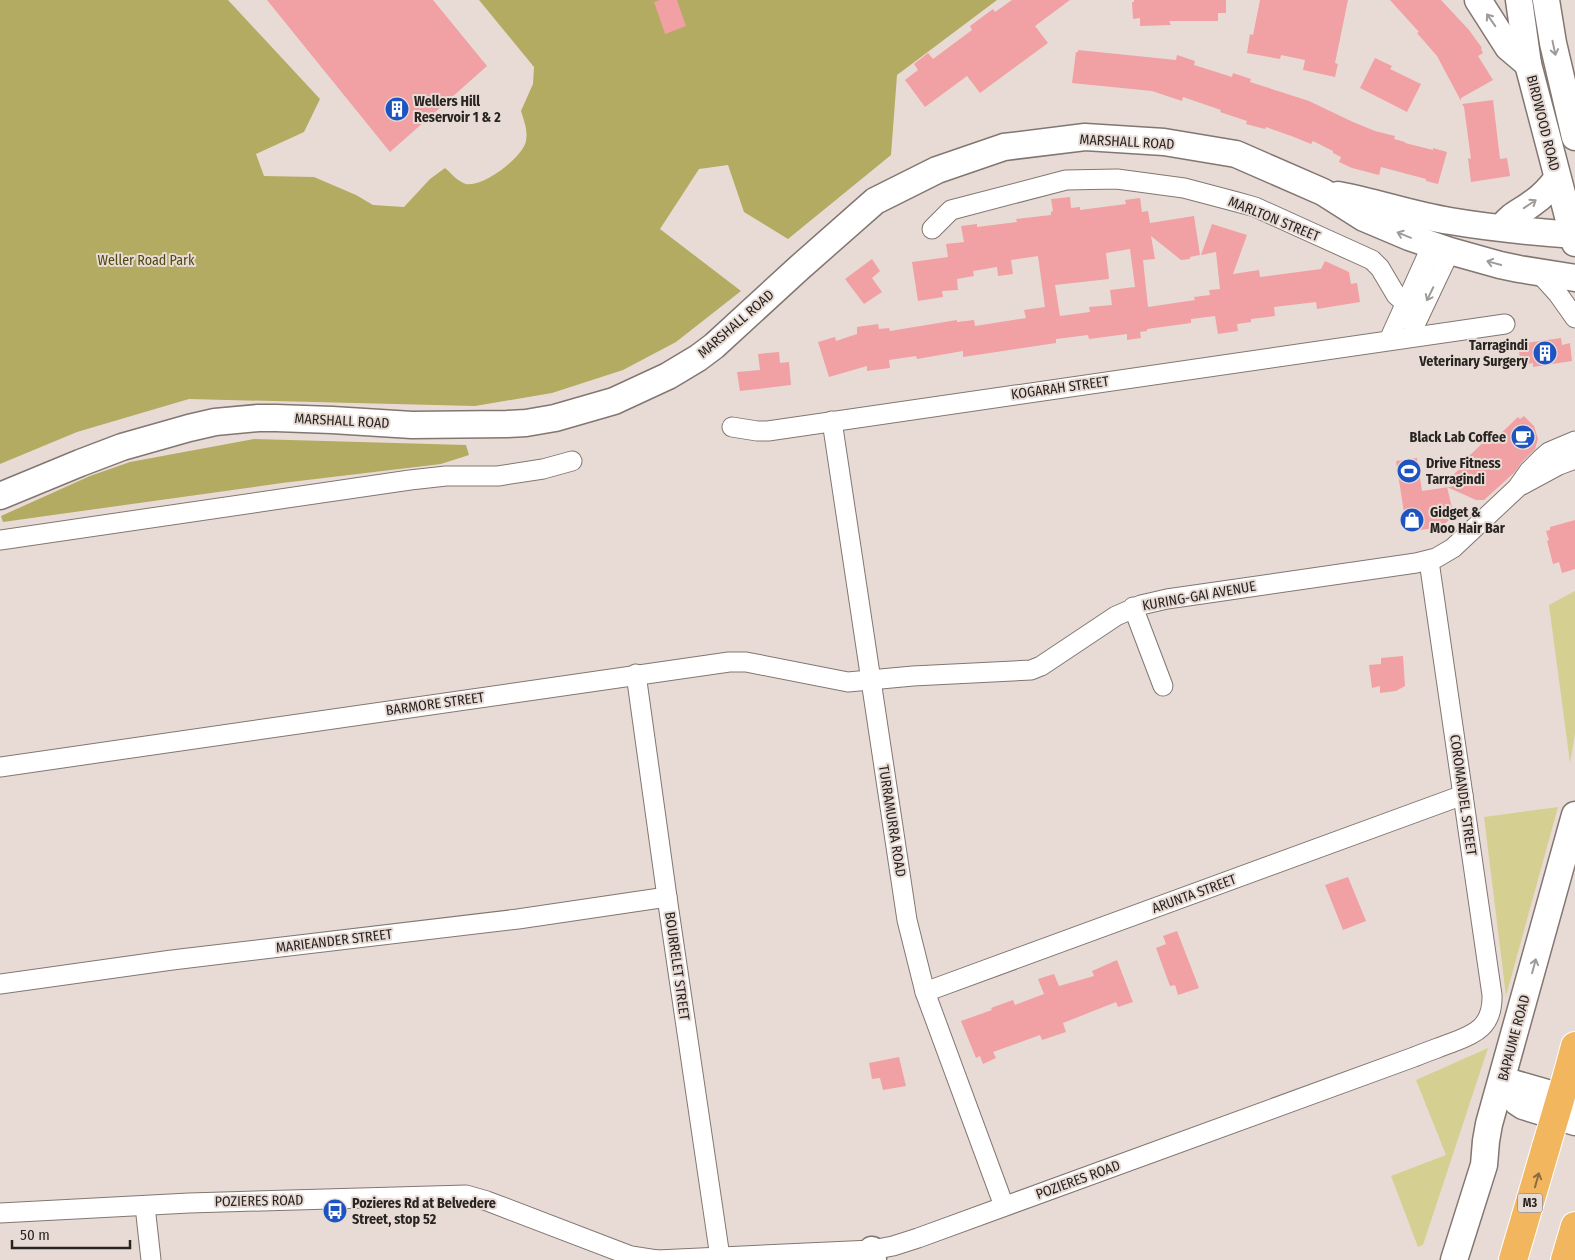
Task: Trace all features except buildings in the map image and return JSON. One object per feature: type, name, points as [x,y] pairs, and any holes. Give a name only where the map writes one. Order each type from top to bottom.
[{"type":"highway","name":"M3","points":[[1513,1260],[1546,1147],[1571,1088],[1575,1046]]},
{"type":"highway","points":[[1565,1260],[1575,1226]]},
{"type":"main road","points":[[1478,0],[1508,47],[1528,64]]},
{"type":"main road","name":"BIRDWOOD ROAD","points":[[1519,0],[1528,64],[1574,238]]},
{"type":"main road","name":"BIRDWOOD ROAD","points":[[1546,0],[1552,43],[1575,137]]},
{"type":"main road","name":"MARSHALL ROAD","points":[[0,496],[122,447],[216,422],[276,418],[412,425],[526,423],[556,418],[614,401],[668,376],[714,346],[875,201],[937,170],[1004,147],[1085,137],[1164,142],[1236,154],[1323,192],[1364,218],[1409,237],[1509,267],[1575,278]]},
{"type":"main road","points":[[1502,228],[1510,216],[1533,203],[1558,179]]},
{"type":"main road","name":"MARSHALL ROAD","points":[[1323,192],[1373,202],[1423,216],[1574,238]]},
{"type":"main road","points":[[1441,248],[1451,221]]},
{"type":"main road","name":"BAPAUME ROAD","points":[[1454,1260],[1484,1165],[1489,1124],[1575,815]]},
{"type":"main road","points":[[1502,1081],[1571,1088]]},
{"type":"main road","points":[[1502,1081],[1515,1100],[1522,1106],[1575,1122]]},
{"type":"main road","points":[[1484,1165],[1511,1116],[1522,1106]]},
{"type":"street","name":"MARLTON STREET","points":[[932,229],[951,210],[1066,180],[1117,179],[1191,189],[1255,208],[1368,259],[1378,266],[1390,286],[1412,310]]},
{"type":"street","points":[[1389,340],[1412,310],[1441,248]]},
{"type":"street","points":[[1539,273],[1558,294],[1575,318]]},
{"type":"street","points":[[1408,337],[1412,310]]},
{"type":"street","name":"KOGARAH STREET","points":[[732,427],[762,431],[832,422],[1506,324]]},
{"type":"street","name":"TURRAMURRA ROAD","points":[[832,422],[907,920],[925,992],[1004,1206]]},
{"type":"street","name":"KURING-GAI AVENUE","points":[[870,680],[1031,670],[1041,666],[1111,618],[1133,607],[1168,599],[1429,561],[1457,545],[1517,488],[1532,467],[1545,455],[1575,441]]},
{"type":"street","name":"KURING-GAI AVENUE","points":[[1517,488],[1559,465],[1575,459]]},
{"type":"street","points":[[0,540],[410,480],[446,476],[488,476],[532,471],[572,461]]},
{"type":"street","name":"COROMANDEL STREET","points":[[1429,561],[1492,995],[1490,1014],[1482,1027]]},
{"type":"street","points":[[1133,607],[1163,686]]},
{"type":"street","name":"BARMORE STREET","points":[[0,767],[636,674],[739,661],[840,682],[870,680]]},
{"type":"street","name":"BOURRELET STREET","points":[[636,674],[720,1257]]},
{"type":"street","name":"ARUNTA STREET","points":[[925,992],[1463,795]]},
{"type":"street","name":"MARIEANDER STREET","points":[[0,984],[172,960],[518,920],[667,897]]},
{"type":"street","name":"POZIERES ROAD","points":[[0,1213],[189,1203],[466,1195],[488,1201],[631,1256],[657,1260],[720,1257],[872,1255],[1468,1037],[1482,1027]]},
{"type":"street","points":[[145,1206],[151,1260]]},
{"type":"shaded area","points":[[1575,591],[1575,734],[1570,763],[1549,605]]},
{"type":"shaded area","points":[[1558,807],[1506,996],[1484,817]]},
{"type":"shaded area","points":[[1488,1048],[1423,1245],[1418,1247],[1391,1176],[1446,1155],[1416,1080]]},
{"type":"green space","name":"Weller Road Park","points":[[0,0],[228,0],[320,99],[304,132],[256,154],[264,176],[314,177],[356,195],[373,205],[404,207],[430,179],[445,168],[463,183],[473,184],[482,181],[510,163],[518,155],[526,141],[526,129],[521,111],[533,84],[534,67],[479,0],[997,0],[897,75],[891,155],[788,239],[744,212],[728,165],[699,169],[660,229],[741,291],[676,342],[623,370],[552,393],[475,406],[189,399],[77,432],[0,464]]},
{"type":"green space","points":[[254,439],[466,445],[469,455],[441,464],[282,483],[3,522],[1,516],[90,476],[130,462]]},
{"type":"place","name":"Wellers Hill Reservoir 1 & 2","points":[[397,109]]},
{"type":"place","name":"Tarragindi Veterinary Surgery","points":[[1545,353]]},
{"type":"place","name":"Black Lab Coffee","points":[[1523,437]]},
{"type":"place","name":"Drive Fitness Tarragindi","points":[[1409,471]]},
{"type":"place","name":"Gidget & Moo Hair Bar","points":[[1412,520]]},
{"type":"place","name":"Pozieres Rd at Belvedere Street, stop 52","points":[[335,1211]]}]
